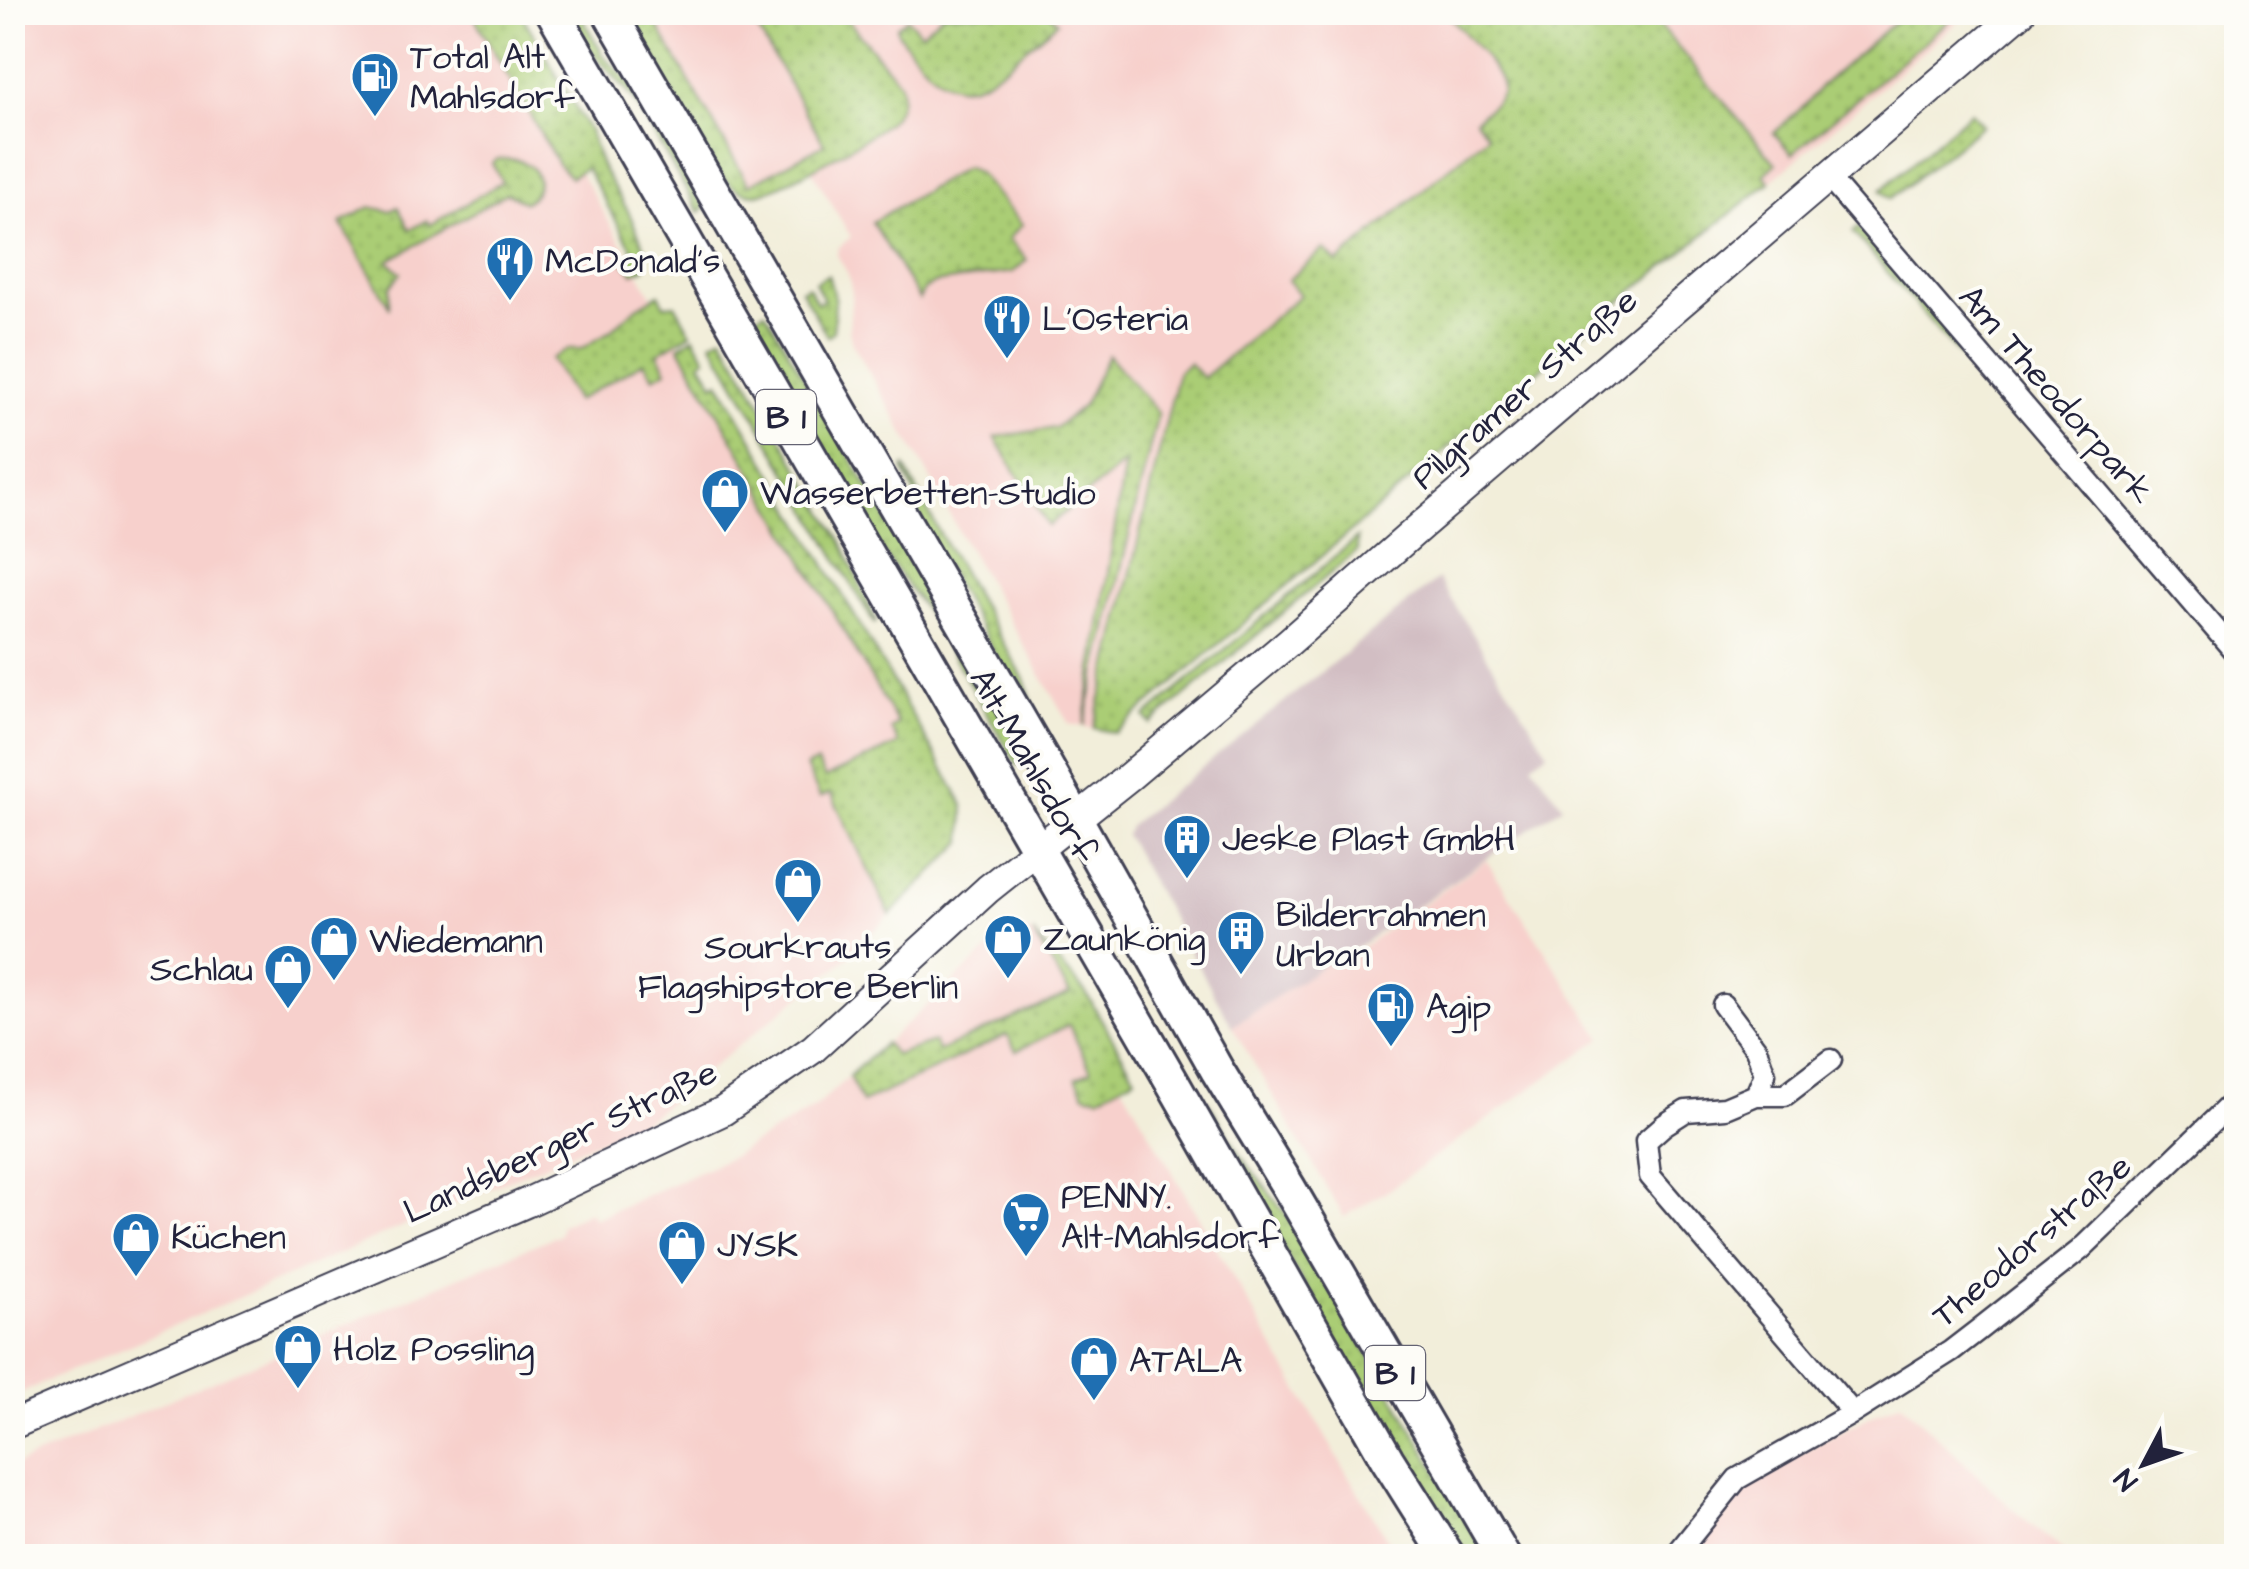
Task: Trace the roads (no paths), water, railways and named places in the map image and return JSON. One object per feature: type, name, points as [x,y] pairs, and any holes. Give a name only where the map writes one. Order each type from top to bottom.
[{"type":"main road","name":"Alt-Mahlsdorf","points":[[553,12],[1387,1459],[1448,1556]]},
{"type":"main road","name":"Alt-Mahlsdorf","points":[[609,12],[1216,1070],[1503,1556]]},
{"type":"street","name":"Pilgramer Straße","points":[[1075,820],[1290,641],[2022,12]]},
{"type":"street","name":"Am Theodorpark","points":[[1828,177],[2236,653]]},
{"type":"street","name":"Landsberger Straße","points":[[12,1426],[526,1203],[724,1111],[813,1049],[988,889],[1075,820]]},
{"type":"street","points":[[1722,1006],[1756,1049],[1764,1074],[1756,1095]]},
{"type":"street","points":[[1830,1060],[1785,1095],[1756,1095],[1725,1108],[1686,1111],[1646,1142],[1650,1176],[1854,1412]]},
{"type":"street","name":"Theodorstraße","points":[[1676,1556],[1737,1479],[1854,1412],[1951,1350],[2080,1250],[2236,1099]]},
{"type":"place","name":"Total Alt Mahlsdorf","points":[[375,118]]},
{"type":"place","name":"McDonald's","points":[[510,302]]},
{"type":"place","name":"L'Osteria","points":[[1007,360]]},
{"type":"place","name":"Wasserbetten-Studio","points":[[725,534]]},
{"type":"place","name":"Jeske Plast GmbH","points":[[1187,880]]},
{"type":"place","name":"Sourkrauts Flagshipstore Berlin","points":[[798,924]]},
{"type":"place","name":"Bilderrahmen Urban","points":[[1241,976]]},
{"type":"place","name":"Zaunkönig","points":[[1008,980]]},
{"type":"place","name":"Wiedemann","points":[[334,982]]},
{"type":"place","name":"Schlau","points":[[288,1010]]},
{"type":"place","name":"Agip","points":[[1391,1048]]},
{"type":"place","name":"PENNY. Alt-Mahlsdorf","points":[[1026,1258]]},
{"type":"place","name":"Küchen","points":[[136,1278]]},
{"type":"place","name":"JYSK","points":[[682,1286]]},
{"type":"place","name":"Holz Possling","points":[[298,1390]]},
{"type":"place","name":"ATALA","points":[[1094,1402]]}]
